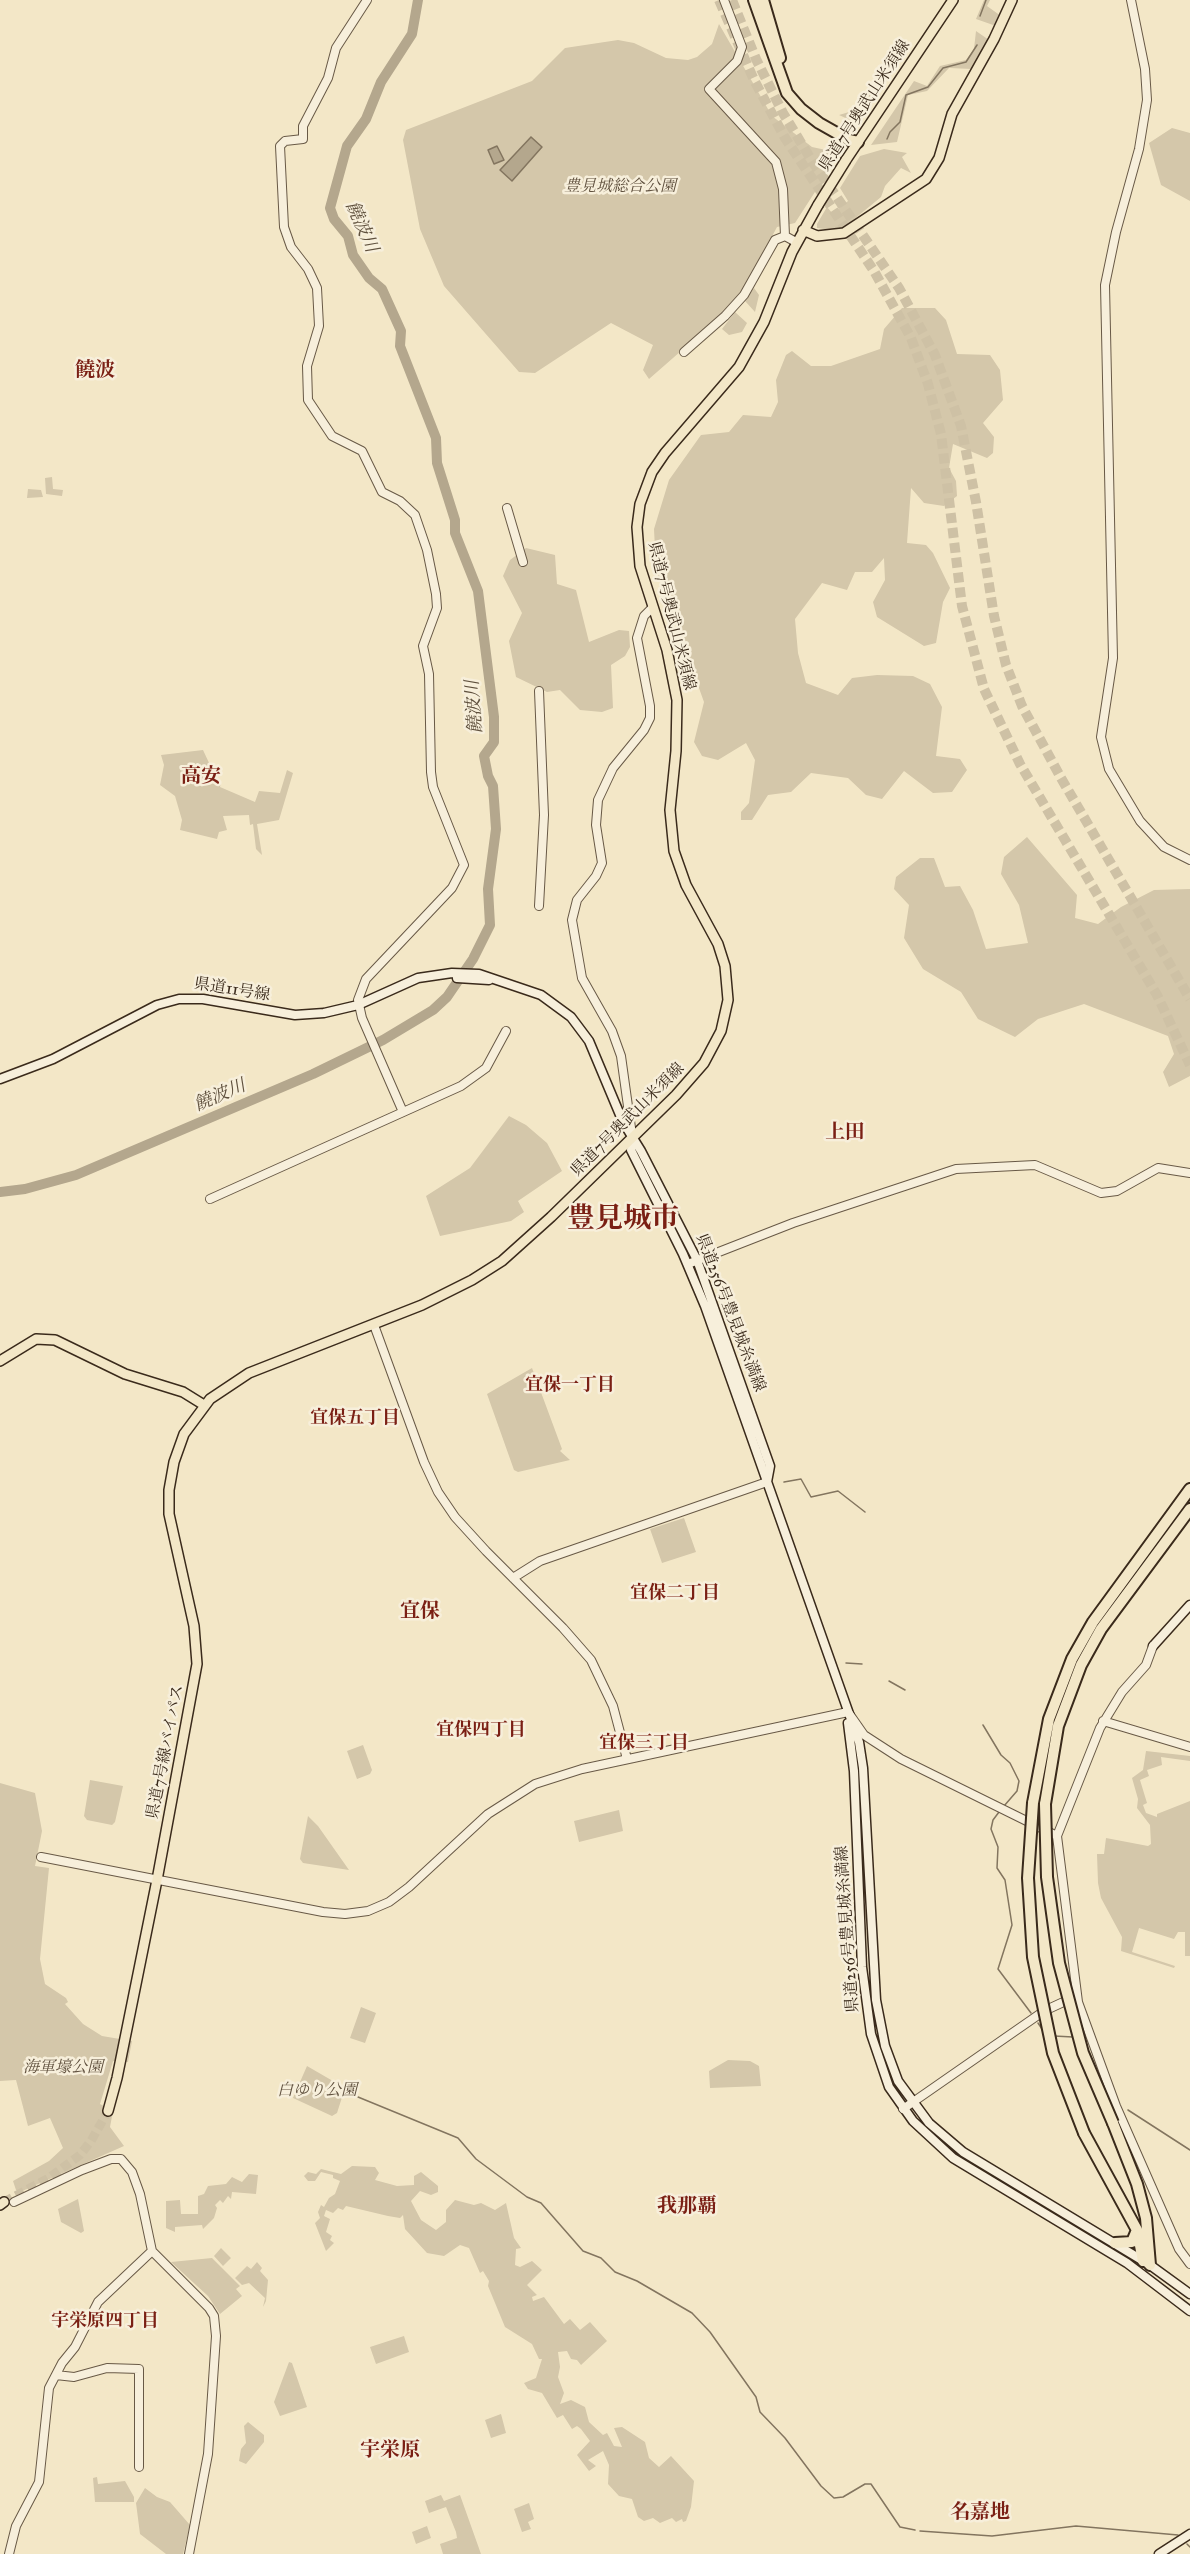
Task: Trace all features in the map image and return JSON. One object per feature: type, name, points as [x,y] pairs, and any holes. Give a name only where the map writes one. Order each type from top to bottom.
[{"type":"highway","points":[[754,0],[787,93],[801,109],[819,123],[849,140],[858,142]]},
{"type":"highway","points":[[763,0],[786,79],[794,94],[807,108],[852,134],[858,142]]},
{"type":"highway","points":[[1146,2267],[1137,2230],[1084,2133],[1053,2053],[1035,1968],[1028,1878],[1033,1803],[1049,1719],[1072,1659],[1109,1599],[1190,1489]]},
{"type":"highway","points":[[1146,2267],[1146,2218],[1137,2184],[1083,2053],[1059,1963],[1047,1877],[1045,1804],[1058,1726],[1081,1665],[1101,1629],[1190,1509]]},
{"type":"highway","points":[[1115,2243],[1131,2242],[1137,2230]]},
{"type":"main road","name":"県道7号奥武山米須線","points":[[204,1405],[216,1393],[249,1373],[435,1300],[495,1266],[531,1236],[676,1095],[704,1062],[721,1031],[728,1000],[727,976],[722,955],[684,879],[674,851],[670,810],[676,752],[676,700],[667,650],[640,566],[636,539],[640,504],[648,482],[665,453],[739,367],[764,322],[796,242],[805,226],[846,160],[953,0]]},
{"type":"main road","points":[[805,226],[817,236],[844,233],[926,179],[939,158],[952,114],[994,39],[1012,0]]},
{"type":"main road","name":"県道11号線","points":[[0,1079],[53,1059],[157,1005],[174,1000],[198,999],[295,1015],[337,1012],[424,979],[477,977],[501,981],[541,995],[571,1017],[593,1049],[632,1139]]},
{"type":"main road","name":"県道256号豊見城糸満線","points":[[632,1139],[631,1150],[692,1262],[859,1742],[863,1768],[879,2025],[894,2071],[913,2103],[936,2130],[963,2152],[1115,2243],[1146,2267],[1190,2311]]},
{"type":"main road","points":[[0,1361],[36,1339],[55,1340],[125,1374],[183,1392],[204,1405]]},
{"type":"main road","name":"県道7号線バイパス","points":[[108,2111],[117,2078],[157,1880],[197,1664],[194,1626],[170,1525],[169,1490],[179,1444],[204,1405]]},
{"type":"main road","points":[[1153,1646],[1190,1605]]},
{"type":"main road","name":"県道256号豊見城糸満線","points":[[848,1712],[854,1772],[862,1967],[871,2034],[882,2071],[903,2109],[921,2130],[953,2158],[1190,2294]]},
{"type":"main road","points":[[1159,2554],[1190,2534]]},
{"type":"street","points":[[367,0],[336,48],[328,78],[303,126],[303,139],[285,141],[280,146],[284,227],[291,247],[308,269],[317,288],[319,326],[307,366],[308,400],[332,436],[362,451],[382,492],[400,501],[413,513],[427,550],[437,608],[423,646],[430,684],[430,772],[433,787],[464,865],[452,888],[366,979],[359,992],[358,1005],[366,1030],[403,1112]]},
{"type":"street","points":[[724,0],[740,39],[740,56],[709,89],[776,162],[783,189],[785,236]]},
{"type":"street","points":[[1131,0],[1145,69],[1147,100],[1141,140],[1116,232],[1105,285],[1113,658],[1101,737],[1109,768],[1140,821],[1164,847],[1190,860]]},
{"type":"street","points":[[785,236],[796,242]]},
{"type":"street","points":[[684,352],[725,316],[744,295],[775,240],[785,236]]},
{"type":"street","points":[[507,508],[523,562]]},
{"type":"street","points":[[632,1139],[619,1048],[582,978],[572,920],[577,900],[596,876],[602,863],[596,825],[598,800],[613,768],[644,730],[650,718],[650,706],[637,638],[644,616],[653,607]]},
{"type":"street","points":[[538,691],[544,815],[539,906]]},
{"type":"street","points":[[210,1199],[461,1086],[478,1075],[492,1059],[506,1031]]},
{"type":"street","points":[[612,1097],[620,1102],[627,1094]]},
{"type":"street","points":[[692,1262],[792,1223],[956,1169],[1035,1165],[1101,1193],[1117,1191],[1158,1168],[1190,1173]]},
{"type":"street","points":[[374,1325],[424,1462],[438,1492],[455,1517],[579,1646],[599,1673],[613,1706],[627,1759]]},
{"type":"street","points":[[513,1578],[550,1557],[767,1482]]},
{"type":"street","points":[[1153,1646],[1146,1665],[1122,1692],[1103,1721],[1057,1836],[1076,1996],[1116,2106],[1179,2249],[1190,2264]]},
{"type":"street","points":[[41,1857],[323,1912],[345,1914],[368,1911],[389,1902],[409,1887],[488,1814],[514,1796],[556,1776],[848,1712],[864,1734],[901,1759],[1057,1836]]},
{"type":"street","points":[[1103,1721],[1190,1747]]},
{"type":"street","points":[[903,2109],[1044,2011],[1076,1996]]},
{"type":"street","points":[[6,2203],[82,2170],[118,2158],[127,2165],[137,2186],[152,2251],[209,2308],[215,2323],[208,2454],[189,2554]]},
{"type":"street","points":[[9,2554],[16,2526],[39,2481],[49,2388],[75,2347],[98,2302],[152,2251]]},
{"type":"street","points":[[57,2375],[74,2377],[107,2368],[139,2369],[139,2467]]},
{"type":"green space","points":[[984,0],[990,0],[987,6],[1001,16],[996,26],[976,19]]},
{"type":"green space","name":"豊見城総合公園","points":[[719,24],[772,116],[812,147],[840,153],[795,223],[777,227],[742,293],[713,323],[649,379],[643,370],[653,345],[611,323],[535,373],[519,372],[444,286],[420,229],[403,140],[406,130],[532,81],[565,48],[618,40],[634,43],[666,58],[688,60],[697,57],[712,44]]},
{"type":"green space","points":[[976,31],[989,40],[972,69],[949,68],[927,91],[908,95],[897,142],[871,145],[914,81],[927,86],[940,66],[966,60],[974,49]]},
{"type":"green space","points":[[895,58],[899,61],[860,120],[850,120],[839,115],[856,110]]},
{"type":"green space","points":[[1172,128],[1190,133],[1190,201],[1161,185],[1149,143]]},
{"type":"green space","points":[[884,149],[907,153],[902,157],[911,173],[901,168],[885,186],[881,197],[847,225],[831,230],[817,228],[827,207],[833,214],[848,201],[840,188],[860,156]]},
{"type":"green space","points":[[754,288],[759,295],[755,312],[745,301]]},
{"type":"green space","points":[[902,308],[935,308],[946,320],[957,354],[990,355],[1000,370],[1003,400],[983,423],[994,437],[993,453],[987,458],[953,444],[949,468],[956,481],[957,496],[944,506],[924,503],[911,488],[907,543],[926,545],[933,553],[950,588],[943,602],[936,643],[924,646],[877,617],[873,602],[885,580],[884,558],[872,572],[855,572],[847,590],[822,583],[795,619],[798,653],[806,683],[838,695],[852,678],[877,675],[913,676],[930,684],[942,707],[936,756],[960,759],[967,770],[952,792],[933,793],[904,771],[882,799],[866,795],[848,778],[811,773],[791,792],[768,795],[752,820],[741,820],[741,812],[749,803],[755,760],[746,743],[718,760],[702,756],[694,742],[704,702],[656,569],[654,529],[669,480],[701,435],[729,432],[743,415],[771,417],[778,402],[776,380],[786,355],[792,351],[811,366],[831,366],[880,349],[884,329]]},
{"type":"green space","points":[[735,312],[747,323],[742,332],[729,335],[722,329]]},
{"type":"green space","points":[[52,477],[53,489],[63,490],[62,496],[46,494],[45,478]]},
{"type":"green space","points":[[28,489],[41,490],[43,497],[27,498]]},
{"type":"green space","points":[[526,548],[555,555],[557,584],[576,590],[589,642],[619,630],[629,631],[630,647],[625,656],[611,665],[613,708],[602,712],[580,710],[560,690],[547,692],[516,677],[509,641],[522,613],[503,576],[510,560]]},
{"type":"green space","points":[[203,750],[210,765],[218,770],[215,780],[221,782],[220,787],[255,802],[259,791],[280,793],[287,770],[293,773],[279,820],[257,824],[262,855],[256,849],[253,824],[250,825],[249,815],[223,816],[227,830],[219,832],[217,839],[180,830],[182,820],[175,796],[160,785],[164,765],[161,755]]},
{"type":"green space","points":[[1027,837],[1077,895],[1075,918],[1098,924],[1121,907],[1154,890],[1190,889],[1190,1076],[1169,1087],[1163,1072],[1174,1054],[1168,1036],[1084,1004],[1038,1019],[1015,1037],[978,1019],[961,992],[923,969],[904,938],[909,905],[894,889],[896,877],[920,858],[934,858],[945,887],[960,886],[973,910],[986,949],[1028,943],[1019,905],[1001,874],[1004,857]]},
{"type":"green space","points":[[509,1116],[526,1125],[547,1143],[562,1171],[518,1201],[524,1212],[511,1221],[440,1236],[426,1196],[470,1168]]},
{"type":"green space","points":[[532,1368],[562,1449],[560,1451],[570,1460],[518,1472],[514,1470],[487,1394]]},
{"type":"green space","points":[[684,1518],[696,1552],[662,1563],[650,1529]]},
{"type":"green space","points":[[363,1745],[372,1770],[370,1774],[357,1779],[347,1751]]},
{"type":"green space","points":[[1146,1751],[1190,1756],[1190,1761],[1161,1757],[1162,1765],[1147,1770],[1149,1776],[1140,1780],[1147,1803],[1143,1805],[1146,1813],[1157,1817],[1157,1814],[1190,1801],[1190,1956],[1185,1956],[1185,1932],[1178,1932],[1174,1939],[1139,1928],[1132,1952],[1175,1966],[1174,1968],[1121,1951],[1122,1937],[1101,1898],[1098,1883],[1097,1854],[1104,1854],[1106,1838],[1148,1846],[1151,1844],[1150,1825],[1137,1808],[1138,1799],[1132,1778],[1143,1770]]},
{"type":"green space","points":[[90,1780],[123,1786],[115,1822],[112,1825],[87,1820],[84,1816]]},
{"type":"green space","name":"海軍壕公園","points":[[0,1783],[35,1793],[42,1831],[35,1866],[49,1868],[40,1959],[45,1984],[66,1998],[68,2002],[65,2004],[83,2024],[102,2036],[132,2041],[128,2062],[113,2061],[100,2104],[113,2111],[110,2127],[124,2146],[20,2192],[16,2190],[13,2181],[49,2161],[63,2148],[50,2118],[28,2126],[16,2080],[0,2081]]},
{"type":"green space","points":[[619,1810],[623,1831],[579,1842],[574,1821]]},
{"type":"green space","points":[[308,1816],[318,1826],[349,1870],[303,1863],[300,1859]]},
{"type":"green space","points":[[361,2007],[376,2013],[365,2043],[350,2038]]},
{"type":"green space","points":[[728,2060],[750,2061],[759,2066],[761,2086],[710,2088],[709,2071]]},
{"type":"green space","name":"白ゆり公園","points":[[307,2066],[345,2088],[337,2113],[332,2116],[293,2098]]},
{"type":"green space","points":[[352,2166],[375,2167],[379,2173],[375,2180],[397,2186],[414,2185],[414,2176],[421,2172],[438,2186],[438,2192],[431,2195],[420,2191],[411,2201],[421,2220],[436,2230],[446,2222],[446,2210],[455,2200],[474,2205],[481,2203],[495,2210],[506,2203],[514,2238],[521,2248],[516,2249],[515,2265],[520,2267],[532,2261],[542,2270],[527,2285],[537,2295],[532,2297],[533,2301],[544,2297],[564,2324],[570,2319],[580,2330],[590,2322],[607,2341],[581,2365],[577,2360],[571,2359],[567,2351],[558,2352],[560,2367],[558,2377],[564,2393],[560,2404],[571,2400],[585,2407],[589,2422],[603,2435],[607,2433],[614,2446],[622,2447],[614,2428],[622,2427],[645,2442],[649,2458],[659,2467],[671,2456],[694,2481],[691,2507],[686,2521],[683,2522],[682,2519],[676,2522],[672,2518],[660,2523],[653,2518],[644,2521],[638,2517],[632,2499],[619,2496],[608,2484],[609,2465],[603,2451],[588,2460],[596,2466],[589,2471],[577,2455],[590,2441],[577,2426],[572,2429],[563,2415],[557,2418],[542,2393],[528,2389],[524,2383],[536,2378],[542,2359],[539,2359],[532,2344],[505,2327],[488,2286],[489,2281],[483,2271],[480,2273],[469,2248],[460,2245],[444,2256],[427,2253],[405,2229],[403,2215],[400,2218],[346,2206],[343,2210],[338,2208],[333,2213],[326,2210],[324,2216],[330,2219],[326,2232],[332,2236],[330,2240],[334,2243],[326,2251],[315,2223],[320,2218],[318,2212],[321,2205],[324,2207],[329,2198],[335,2194],[340,2181],[333,2178],[333,2175],[321,2172],[315,2181],[308,2181],[304,2176],[308,2172],[316,2174],[321,2169],[341,2174]]},
{"type":"green space","points":[[249,2174],[258,2175],[256,2194],[232,2192],[231,2199],[228,2196],[223,2203],[220,2200],[215,2205],[217,2208],[214,2218],[203,2229],[202,2225],[175,2227],[175,2232],[166,2228],[166,2201],[180,2200],[181,2214],[198,2214],[198,2196],[204,2194],[208,2186],[226,2184],[232,2177],[242,2182]]},
{"type":"green space","points":[[78,2199],[84,2231],[81,2233],[61,2222],[58,2209]]},
{"type":"green space","points":[[221,2248],[231,2258],[223,2266],[214,2256]]},
{"type":"green space","points":[[212,2258],[240,2286],[236,2289],[242,2296],[220,2314],[208,2296],[171,2262]]},
{"type":"green space","points":[[257,2262],[262,2268],[260,2271],[268,2280],[266,2301],[263,2307],[265,2298],[249,2283],[242,2285],[235,2278],[247,2266],[251,2269]]},
{"type":"green space","points":[[404,2336],[409,2352],[376,2364],[370,2347]]},
{"type":"green space","points":[[289,2362],[292,2363],[307,2407],[280,2416],[274,2402]]},
{"type":"green space","points":[[501,2414],[506,2433],[491,2438],[485,2420]]},
{"type":"green space","points":[[248,2422],[264,2435],[264,2442],[246,2464],[239,2461],[241,2449],[246,2443],[244,2426]]},
{"type":"green space","points":[[97,2477],[98,2484],[125,2481],[134,2497],[134,2502],[95,2502],[93,2478]]},
{"type":"green space","points":[[145,2488],[157,2497],[170,2502],[190,2525],[183,2554],[166,2554],[140,2534],[136,2503]]},
{"type":"green space","points":[[441,2495],[444,2501],[460,2495],[481,2554],[443,2554],[440,2544],[457,2538],[456,2532],[446,2507],[429,2513],[425,2501]]},
{"type":"green space","points":[[529,2503],[534,2519],[528,2522],[531,2529],[522,2532],[514,2509]]},
{"type":"green space","points":[[427,2526],[431,2538],[416,2544],[412,2532]]},
{"type":"shaded area","points":[[531,137],[542,147],[512,181],[500,170]]},
{"type":"shaded area","points":[[497,146],[504,160],[494,164],[488,150]]},
{"type":"waterway","name":"饒波川","points":[[0,1192],[25,1189],[76,1175],[313,1074],[383,1040],[433,1010],[447,997],[473,959],[490,925],[488,889],[496,829],[493,786],[488,776],[484,756],[494,742],[494,717],[478,591],[455,533],[455,520],[437,463],[436,438],[400,346],[401,331],[382,289],[369,278],[353,255],[348,236],[334,219],[330,208],[347,146],[366,119],[381,82],[412,34],[418,0]]},
{"type":"waterway","points":[[980,16],[986,0]]},
{"type":"waterway","points":[[887,139],[890,132],[900,122],[906,95],[928,87],[943,68],[966,62],[977,45]]},
{"type":"waterway","points":[[784,1482],[801,1479],[811,1497],[838,1491],[865,1512]]},
{"type":"waterway","points":[[846,1663],[862,1664]]},
{"type":"waterway","points":[[889,1681],[905,1690]]},
{"type":"waterway","points":[[983,1725],[1001,1755],[1010,1763],[1019,1781],[1017,1791],[1004,1806]]},
{"type":"waterway","points":[[999,1812],[993,1820],[991,1829],[998,1847],[997,1868],[1005,1880],[1012,1925],[998,1969],[1031,2013]]},
{"type":"waterway","points":[[1038,2023],[1044,2032]]},
{"type":"waterway","points":[[1054,2036],[1073,2037]]},
{"type":"waterway","points":[[358,2097],[458,2138],[476,2159],[527,2197],[541,2203],[583,2251],[601,2258],[615,2272],[637,2281],[692,2313],[710,2332],[756,2397],[760,2412],[785,2438],[821,2486],[834,2498],[843,2497],[865,2484],[871,2484],[900,2527],[915,2530]]},
{"type":"waterway","points":[[1128,2110],[1190,2150]]},
{"type":"waterway","points":[[920,2531],[992,2536],[1076,2526],[1178,2535]]},
{"type":"waterway","points":[[1187,2544],[1190,2547]]},
{"type":"tunnel","points":[[719,0],[754,80],[785,138],[874,271],[911,338],[928,384],[941,434],[962,606],[984,689],[1020,764],[1157,995],[1190,1065]]},
{"type":"tunnel","points":[[732,0],[756,59],[783,113],[812,161],[899,288],[935,355],[961,426],[994,616],[1006,665],[1022,706],[1061,778],[1190,999]]},
{"type":"tunnel","points":[[4,2202],[49,2178],[80,2155],[108,2111]]},
{"type":"district","name":"饒波","points":[[95,371]]},
{"type":"district","name":"高安","points":[[201,777]]},
{"type":"district","name":"上田","points":[[845,1133]]},
{"type":"district","name":"豊見城市","points":[[623,1220]]},
{"type":"district","name":"宜保一丁目","points":[[570,1386]]},
{"type":"district","name":"宜保五丁目","points":[[355,1419]]},
{"type":"district","name":"宜保二丁目","points":[[675,1594]]},
{"type":"district","name":"宜保","points":[[420,1612]]},
{"type":"district","name":"宜保四丁目","points":[[481,1731]]},
{"type":"district","name":"宜保三丁目","points":[[644,1744]]},
{"type":"district","name":"我那覇","points":[[687,2207]]},
{"type":"district","name":"宇栄原四丁目","points":[[105,2322]]},
{"type":"district","name":"宇栄原","points":[[390,2451]]},
{"type":"district","name":"名嘉地","points":[[980,2513]]}]
